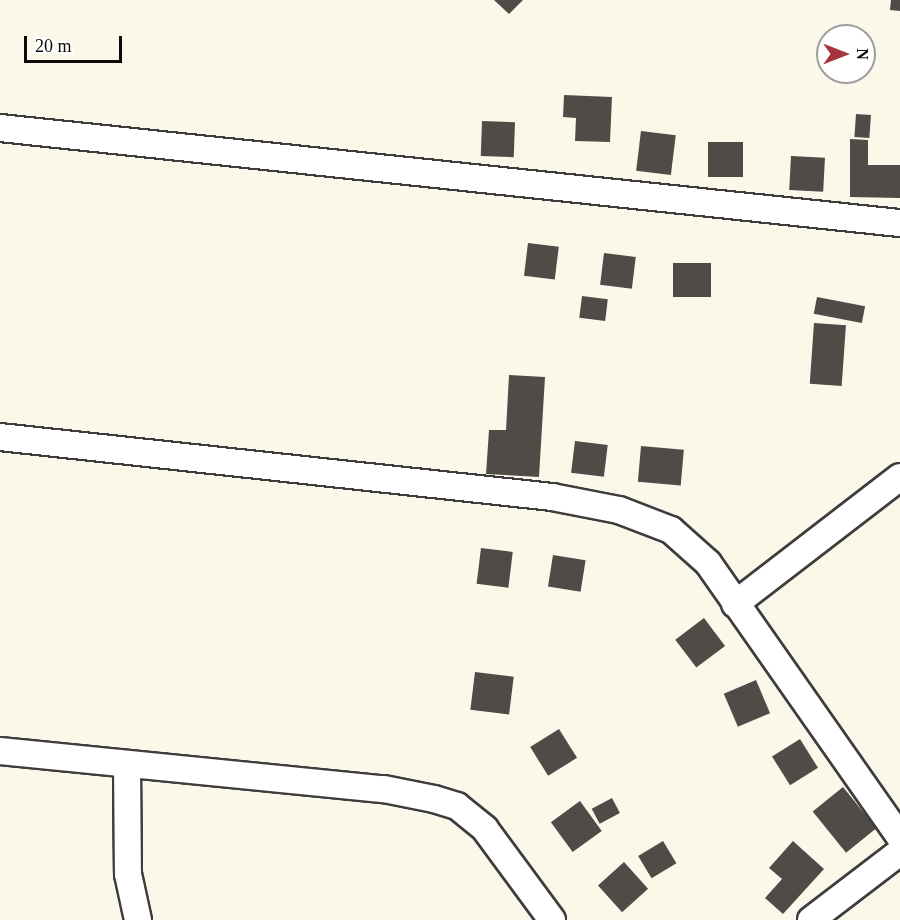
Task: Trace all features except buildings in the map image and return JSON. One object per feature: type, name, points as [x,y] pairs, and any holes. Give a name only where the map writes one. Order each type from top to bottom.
[{"type":"street","points":[[0,128],[900,223]]},
{"type":"street","points":[[0,437],[459,485],[552,497],[618,510],[671,530],[708,563],[900,837]]},
{"type":"street","points":[[735,604],[900,477]]},
{"type":"street","points":[[0,751],[384,789],[457,806],[485,829],[552,920]]},
{"type":"street","points":[[127,764],[128,874],[138,920]]},
{"type":"street","points":[[811,920],[900,852]]}]
